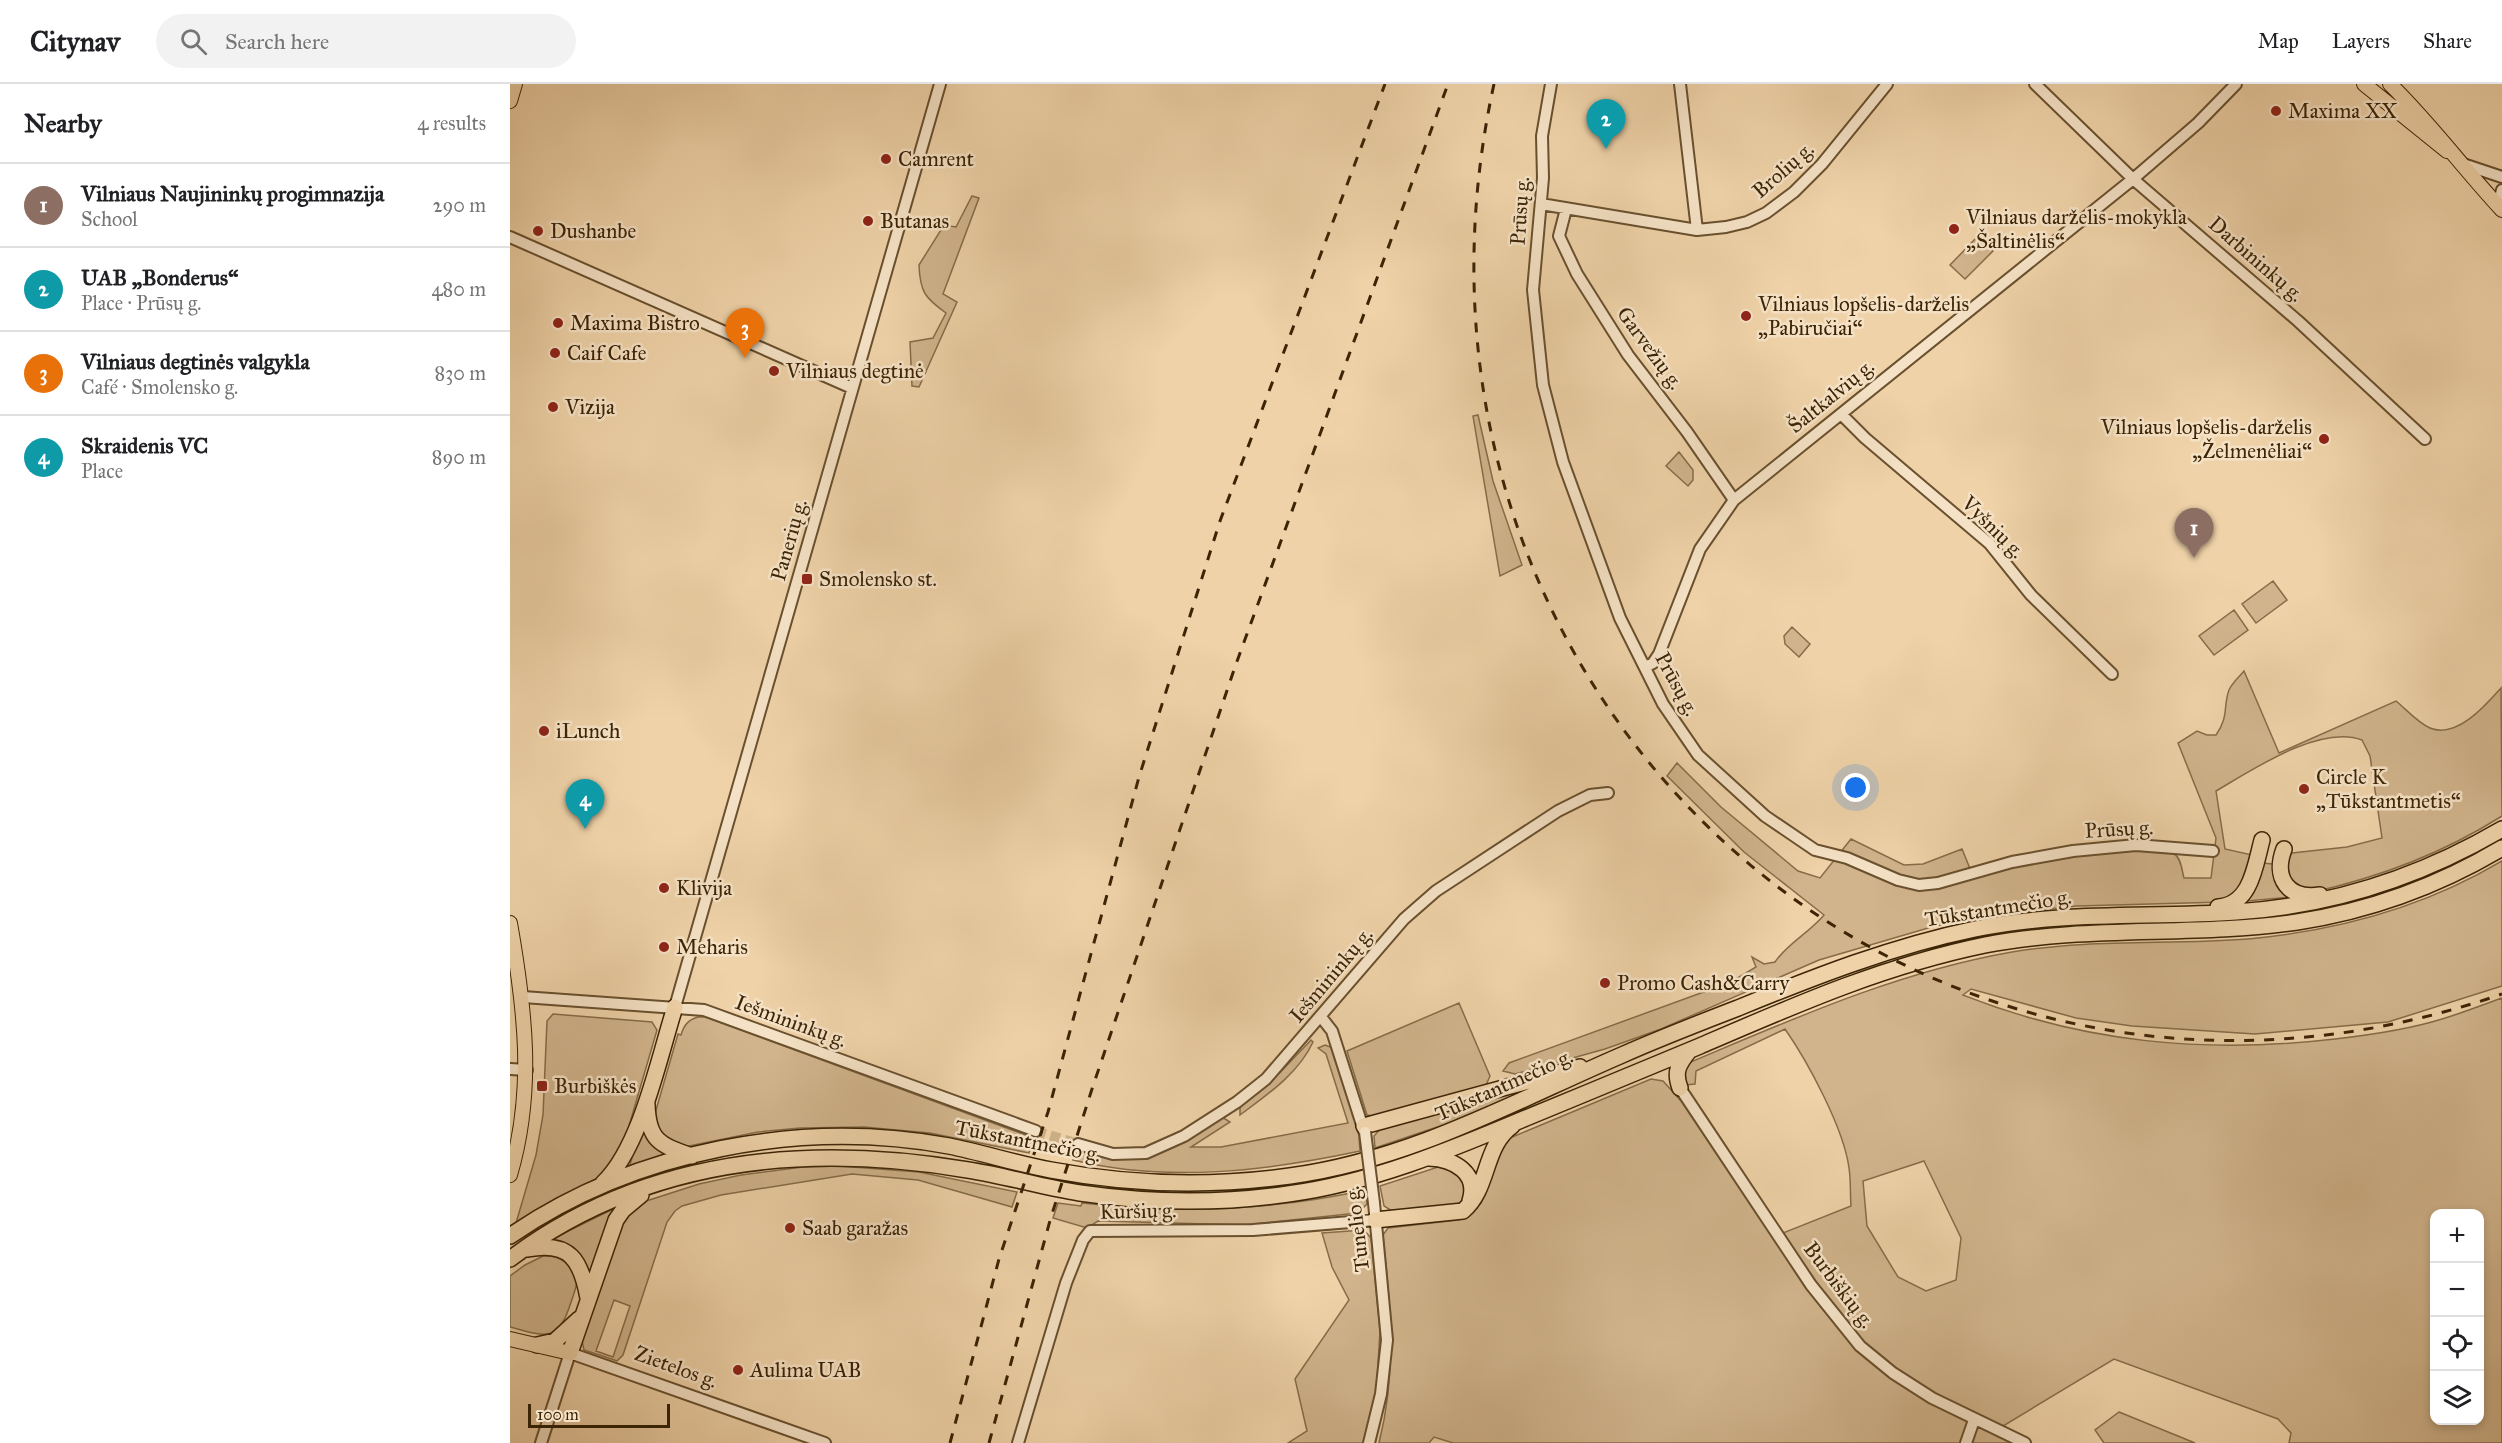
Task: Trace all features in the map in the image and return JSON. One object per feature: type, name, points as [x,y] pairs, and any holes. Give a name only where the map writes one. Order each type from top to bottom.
[{"type":"highway","name":"Tūkstantmečio g.","points":[[514,1234],[600,1186],[647,1168],[692,1156],[779,1140],[852,1137],[949,1146],[1043,1168],[1124,1181],[1206,1184],[1251,1181],[1353,1166],[1421,1144],[1511,1107],[1620,1055],[1836,968],[1928,939],[2026,921],[2295,906],[2371,888],[2429,868],[2502,829]]},
{"type":"highway","points":[[2178,914],[2201,907],[2230,905],[2240,899],[2249,883],[2262,840]]},
{"type":"highway","name":"Tūkstantmečio g.","points":[[516,1255],[561,1225],[654,1185],[712,1169],[781,1159],[850,1156],[971,1170],[1082,1193],[1166,1201],[1214,1201],[1294,1193],[1356,1180],[1428,1158],[1690,1050],[1840,985],[1929,958],[2029,938],[2088,932],[2238,928],[2339,914],[2387,901],[2434,883],[2502,848]]},
{"type":"highway","points":[[2284,849],[2280,864],[2281,876],[2290,889],[2298,894],[2311,897],[2371,888]]},
{"type":"highway","points":[[600,1186],[619,1165],[647,1101],[675,1007]]},
{"type":"highway","points":[[1680,1088],[1675,1076],[1679,1064],[1690,1050]]},
{"type":"highway","points":[[1364,1129],[1620,1055]]},
{"type":"highway","points":[[1641,1070],[1667,1078],[1680,1088]]},
{"type":"highway","points":[[647,1101],[648,1122],[656,1140],[672,1150],[692,1156]]},
{"type":"highway","points":[[1375,1220],[1458,1213],[1468,1207],[1480,1192],[1496,1145],[1507,1129],[1520,1120]]},
{"type":"highway","points":[[1428,1158],[1453,1162],[1466,1172],[1473,1187],[1468,1207]]},
{"type":"highway","points":[[570,1353],[616,1220],[632,1202],[654,1185]]},
{"type":"highway","points":[[516,1255],[541,1246],[566,1251],[583,1272],[588,1299]]},
{"type":"highway","points":[[537,1345],[555,1341],[568,1332],[583,1314]]},
{"type":"main road","points":[[510,100],[515,84]]},
{"type":"main road","points":[[2364,84],[2455,158]]},
{"type":"main road","points":[[2390,84],[2435,130],[2455,158],[2500,208]]},
{"type":"main road","points":[[510,923],[523,997],[527,1070],[523,1113],[511,1170]]},
{"type":"main road","name":"Zietelos g.","points":[[510,1339],[570,1353]]},
{"type":"street","name":"Panerių g.","points":[[675,1007],[940,84]]},
{"type":"street","name":"Prūsų g.","points":[[1551,84],[1542,136],[1541,204],[1534,312],[1543,385],[1563,462],[1620,618],[1679,730],[1698,755],[1747,802],[1793,837],[1815,850],[1847,858],[1898,880],[1928,885],[2012,862],[2073,851],[2136,845],[2213,851]]},
{"type":"street","points":[[1680,84],[1696,230]]},
{"type":"street","name":"Brolių g.","points":[[1541,204],[1696,230],[1748,222],[1766,213],[1794,192],[1822,165],[1887,84]]},
{"type":"street","name":"Darbininkų g.","points":[[2035,84],[2133,179],[2298,321],[2425,439]]},
{"type":"street","name":"Šaltkalvių g.","points":[[1645,667],[1659,654],[1700,549],[1719,518],[1734,500],[2133,179],[2198,123],[2236,84]]},
{"type":"street","points":[[2455,158],[2502,177]]},
{"type":"street","points":[[2500,208],[2502,190]]},
{"type":"street","points":[[1538,235],[1559,236],[1566,209]]},
{"type":"street","name":"Garvežių g.","points":[[1559,236],[1576,274],[1618,340],[1687,432],[1734,500]]},
{"type":"street","points":[[510,237],[852,388]]},
{"type":"street","name":"Vyšnių g.","points":[[1841,414],[1865,438],[1989,544],[2031,595],[2112,674]]},
{"type":"street","name":"Iešmininkų g.","points":[[1078,1144],[1127,1155],[1164,1146],[1254,1089],[1321,1017],[1404,919],[1436,891],[1558,811],[1590,795],[1608,793]]},
{"type":"street","name":"Iešmininkų g.","points":[[523,997],[704,1010],[1036,1131]]},
{"type":"street","name":"Tunelio g.","points":[[1321,1017],[1332,1031],[1364,1129],[1374,1203],[1387,1340],[1381,1394],[1369,1443]]},
{"type":"street","points":[[510,1069],[527,1070]]},
{"type":"street","name":"Burbiškių g.","points":[[1680,1088],[1811,1285],[1860,1346],[1893,1373],[1974,1420],[2025,1443]]},
{"type":"street","name":"Kuršių g.","points":[[1018,1443],[1066,1283],[1083,1240],[1090,1231],[1253,1230],[1375,1220]]},
{"type":"street","points":[[541,1443],[570,1353]]},
{"type":"street","name":"Zietelos g.","points":[[570,1353],[825,1443]]},
{"type":"street","points":[[1966,1443],[1974,1420]]},
{"type":"shaded area","points":[[972,196],[979,198],[943,294],[957,302],[919,387],[912,386],[910,342],[933,338],[946,313],[925,294],[919,265],[944,225],[956,227]]},
{"type":"shaded area","points":[[1978,236],[1993,251],[1965,279],[1950,265]]},
{"type":"shaded area","points":[[1478,415],[1493,481],[1522,565],[1500,576],[1473,416]]},
{"type":"shaded area","points":[[1679,452],[1693,470],[1693,480],[1688,486],[1666,466]]},
{"type":"shaded area","points":[[2273,581],[2287,600],[2256,623],[2242,604]]},
{"type":"shaded area","points":[[2234,610],[2248,630],[2214,655],[2199,636]]},
{"type":"shaded area","points":[[1792,627],[1810,644],[1799,657],[1785,644],[1784,636]]},
{"type":"shaded area","points":[[2244,671],[2279,753],[2396,701],[2426,726],[2440,730],[2450,729],[2460,725],[2479,711],[2501,688],[2502,816],[2456,842],[2409,863],[2360,880],[2309,893],[2287,880],[2286,861],[2292,853],[2347,847],[2382,838],[2370,756],[2362,740],[2345,737],[2327,738],[2267,761],[2216,791],[2225,849],[2252,855],[2241,888],[2224,902],[2077,906],[2004,914],[1935,926],[1819,960],[1661,1029],[1605,1049],[1515,1074],[1503,1071],[1509,1063],[1731,982],[1756,967],[1752,957],[1764,964],[1775,962],[1824,915],[1744,852],[1667,776],[1677,763],[1721,807],[1798,871],[1820,878],[1851,839],[1904,865],[1923,864],[1962,849],[1973,876],[2044,861],[2134,850],[2174,854],[2180,861],[2184,878],[2211,878],[2216,838],[2178,743],[2197,731],[2207,735],[2216,735],[2223,723],[2229,690]]},
{"type":"shaded area","points":[[2502,861],[2502,986],[2388,1022],[2255,1034],[2132,1026],[2076,1018],[1971,989],[1963,995],[2008,1011],[2100,1034],[2146,1041],[2239,1045],[2335,1039],[2389,1032],[2442,1019],[2502,998],[2502,1443],[2289,1443],[2291,1433],[2278,1419],[2114,1359],[2003,1426],[2014,1443],[1453,1443],[1434,1437],[1429,1443],[1379,1443],[1388,1390],[1391,1339],[1383,1235],[1388,1228],[1467,1217],[1481,1203],[1501,1146],[1510,1138],[1651,1079],[1663,1081],[1682,1102],[1773,1237],[1851,1206],[1850,1173],[1846,1152],[1824,1096],[1785,1029],[1696,1071],[1695,1084],[1685,1085],[1680,1081],[1686,1064],[1766,1030],[1887,984],[1969,961],[2012,952],[2071,945],[2218,941],[2281,935],[2347,923],[2411,904]],"holes":[[[1924,1161],[1961,1238],[1956,1280],[1926,1291],[1898,1277],[1867,1226],[1863,1181]]]},
{"type":"shaded area","points":[[2262,863],[2273,864],[2278,883],[2290,897],[2247,901]]},
{"type":"shaded area","points":[[1459,1003],[1490,1076],[1486,1085],[1377,1117],[1367,1115],[1347,1051]]},
{"type":"shaded area","points":[[553,1014],[652,1022],[657,1030],[622,1150],[605,1174],[516,1223],[536,1155],[543,1115],[547,1021]]},
{"type":"shaded area","points":[[698,1017],[705,1017],[1034,1138],[1029,1153],[930,1133],[864,1127],[800,1128],[758,1132],[679,1147],[661,1137],[655,1118],[656,1110],[678,1034],[681,1035],[687,1023]]},
{"type":"shaded area","points":[[1311,1040],[1313,1042],[1307,1053],[1291,1073],[1240,1115],[1240,1107],[1270,1083]]},
{"type":"shaded area","points":[[1325,1045],[1333,1048],[1358,1124],[1360,1151],[1289,1164],[1217,1172],[1145,1171],[1073,1160],[1077,1149],[1119,1158],[1154,1155],[1186,1141],[1222,1117],[1230,1122],[1191,1147],[1221,1147],[1348,1123],[1326,1054],[1318,1048]]},
{"type":"shaded area","points":[[1538,1085],[1446,1124],[1375,1148],[1374,1136],[1382,1127]]},
{"type":"shaded area","points":[[643,1122],[654,1146],[668,1157],[628,1171]]},
{"type":"shaded area","points":[[839,1166],[919,1172],[1017,1192],[1012,1207],[918,1180],[852,1174],[721,1195],[682,1206],[667,1222],[623,1355],[617,1361],[584,1350],[582,1341],[620,1225],[637,1204],[699,1184],[741,1175],[803,1167]],"holes":[[[614,1300],[630,1306],[613,1357],[596,1351]]]},
{"type":"shaded area","points":[[1441,1166],[1464,1175],[1466,1196],[1458,1204],[1392,1211],[1384,1206],[1380,1186]]},
{"type":"shaded area","points":[[1365,1190],[1367,1204],[1358,1213],[1244,1225],[1098,1221],[1087,1228],[1053,1218],[1058,1203],[1153,1209],[1224,1208],[1294,1202]]},
{"type":"shaded area","points":[[613,1209],[589,1278],[548,1241]]},
{"type":"shaded area","points":[[1364,1230],[1371,1238],[1380,1331],[1376,1395],[1365,1443],[1288,1443],[1307,1431],[1295,1379],[1349,1300],[1332,1267],[1322,1233]]},
{"type":"shaded area","points":[[543,1256],[560,1259],[571,1270],[577,1281],[564,1319],[559,1327],[547,1334],[510,1327],[510,1276]]},
{"type":"shaded area","points":[[2119,1412],[2195,1443],[2104,1443],[2095,1430]]},
{"type":"tunnel","points":[[1036,1131],[1078,1144]]},
{"type":"railway","points":[[950,1443],[999,1259],[1048,1112],[1139,777],[1220,521],[1385,84]]},
{"type":"railway","points":[[989,1443],[1051,1217],[1092,1089],[1236,664],[1448,84]]},
{"type":"railway","points":[[1494,84],[1475,306],[1512,511],[1598,693],[1726,844],[1887,956],[2076,1024],[2283,1039],[2502,994]]},
{"type":"place","name":"Maxima XX","points":[[2276,111]]},
{"type":"place","name":"UAB „Bonderus“","points":[[1606,149]]},
{"type":"place","name":"Camrent","points":[[886,159]]},
{"type":"place","name":"Butanas","points":[[868,221]]},
{"type":"place","name":"Vilniaus darželis-mokykla „Šaltinėlis“","points":[[1954,229]]},
{"type":"place","name":"Dushanbe","points":[[538,231]]},
{"type":"place","name":"Vilniaus lopšelis-darželis „Pabiručiai“","points":[[1746,316]]},
{"type":"place","name":"Maxima Bistro","points":[[558,323]]},
{"type":"place","name":"Caif Cafe","points":[[555,353]]},
{"type":"place","name":"Vilniaus degtinės valgykla","points":[[745,358]]},
{"type":"place","name":"Vilniaus degtinė","points":[[774,371]]},
{"type":"place","name":"Vizija","points":[[553,407]]},
{"type":"place","name":"Vilniaus lopšelis-darželis „Želmenėliai“","points":[[2324,439]]},
{"type":"place","name":"Vilniaus Naujininkų progimnazija","points":[[2194,558]]},
{"type":"place","name":"Smolensko st.","points":[[807,579]]},
{"type":"place","name":"iLunch","points":[[544,731]]},
{"type":"place","name":"Circle K „Tūkstantmetis“","points":[[2304,789]]},
{"type":"place","name":"Skraidenis VC","points":[[585,829]]},
{"type":"place","name":"Klivija","points":[[664,888]]},
{"type":"place","name":"Meharis","points":[[664,947]]},
{"type":"place","name":"Promo Cash&Carry","points":[[1605,983]]},
{"type":"place","name":"Burbiškės","points":[[542,1086]]},
{"type":"place","name":"Saab garažas","points":[[790,1228]]},
{"type":"place","name":"Aulima UAB","points":[[738,1370]]}]
